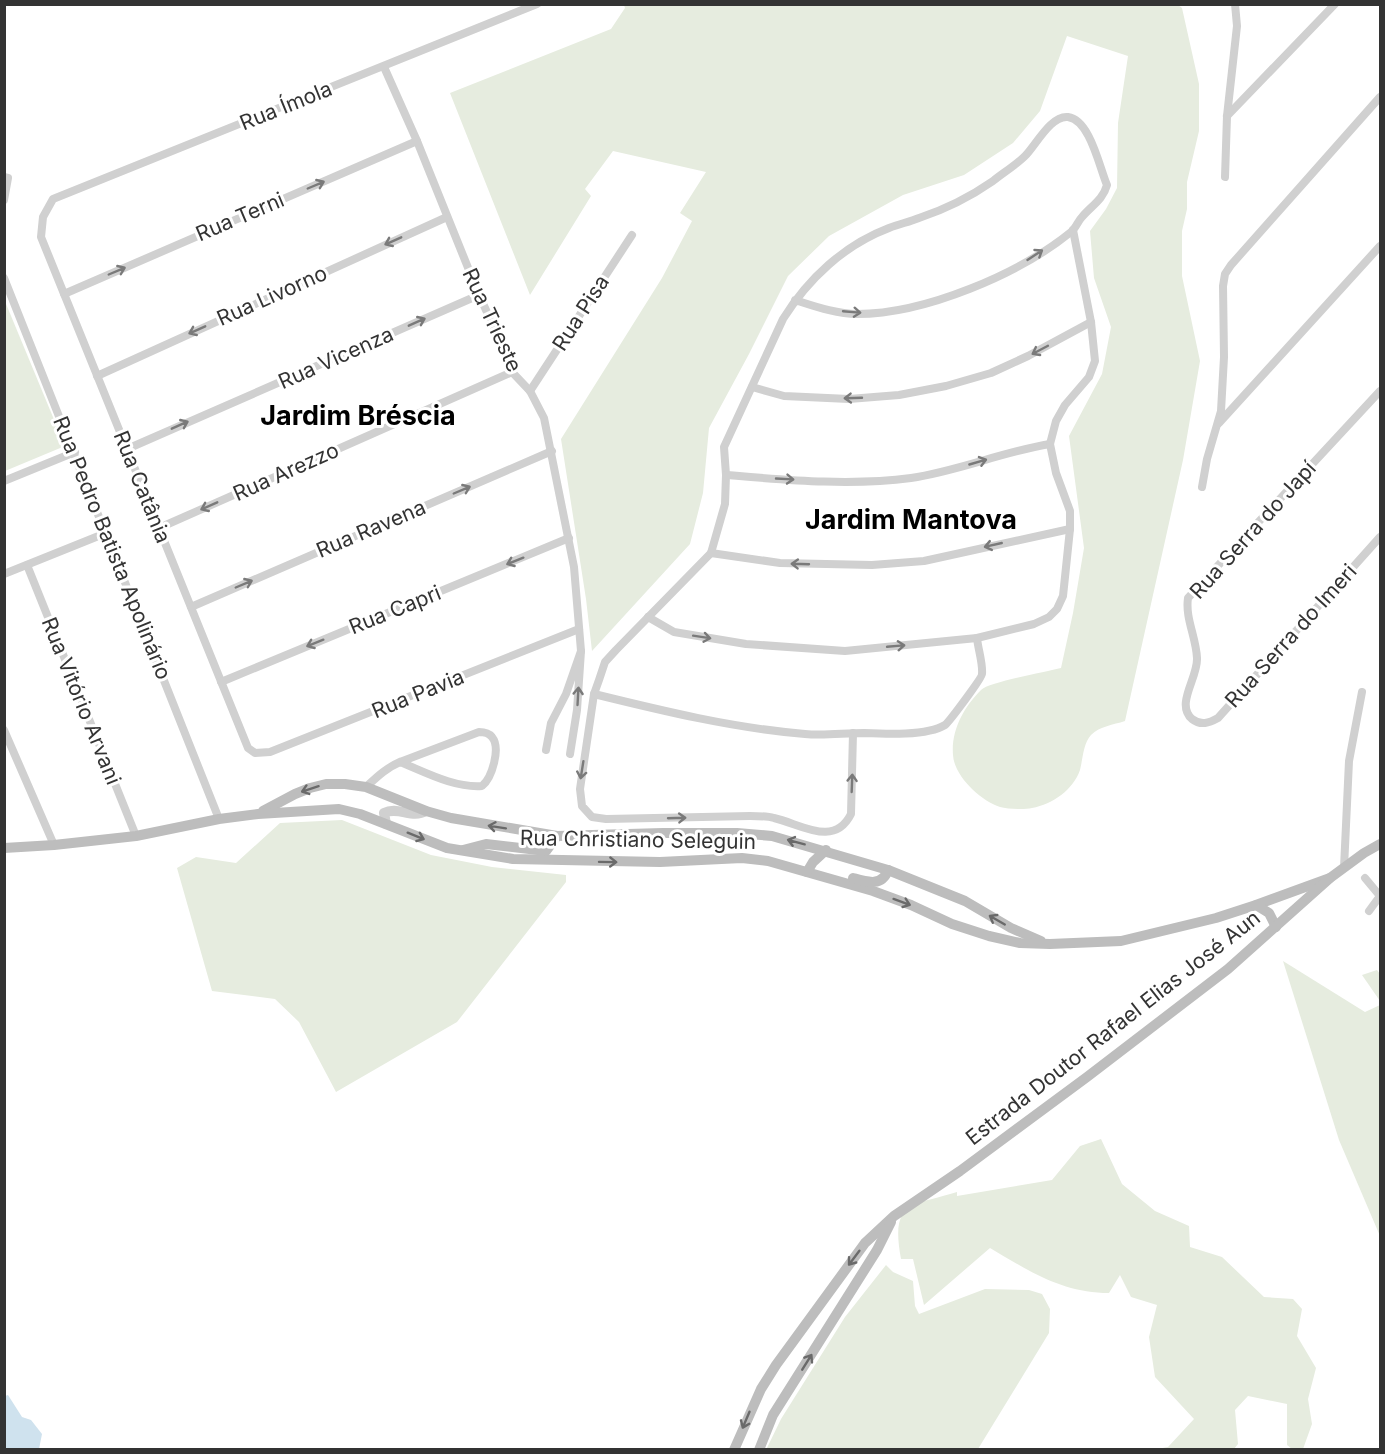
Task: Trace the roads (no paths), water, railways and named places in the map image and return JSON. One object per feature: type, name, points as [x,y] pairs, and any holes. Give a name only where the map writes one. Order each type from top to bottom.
[{"type":"main road","points":[[258,814],[295,794],[318,786],[345,784],[366,787],[426,811],[495,827],[557,836],[737,833],[772,836],[888,870],[965,901],[1011,928],[1050,944]]},
{"type":"main road","name":"Rua Christiano Seleguin","points":[[4,848],[136,837],[219,819],[258,814],[339,809],[386,824],[447,848],[532,861],[660,862],[742,858],[768,861],[912,905],[952,924],[980,933],[1020,943],[1050,944],[1121,941],[1216,918],[1330,878]]},
{"type":"main road","points":[[460,850],[486,844],[546,851],[557,836]]},
{"type":"main road","name":"Estrada Doutor Rafael Elias José Aun","points":[[734,1449],[756,1397],[776,1365],[866,1243],[894,1216],[960,1171],[1087,1077],[1228,969],[1330,878],[1380,844]]},
{"type":"main road","points":[[807,872],[813,862],[826,850]]},
{"type":"main road","points":[[841,882],[853,878],[871,883],[880,881],[886,876],[888,870]]},
{"type":"main road","points":[[1256,905],[1269,913],[1276,927]]},
{"type":"main road","name":"Estrada Doutor Rafael Elias José Aun","points":[[759,1449],[773,1415],[877,1250],[894,1216]]},
{"type":"street","name":"Rua Ímola","points":[[43,217],[53,199],[537,4]]},
{"type":"street","points":[[1225,177],[1227,116],[1237,26],[1235,4]]},
{"type":"street","points":[[1227,116],[1335,4]]},
{"type":"street","name":"Rua Trieste","points":[[384,67],[512,372],[530,391],[544,418],[574,567],[581,651],[577,710],[570,754]]},
{"type":"street","points":[[1202,488],[1207,459],[1218,424],[1224,357],[1223,286],[1226,274],[1231,265],[1380,98]]},
{"type":"street","points":[[795,300],[856,314],[918,306],[995,278],[1028,260],[1073,230],[1080,218],[1105,193],[1107,185],[1085,127],[1077,119],[1065,116],[1057,119],[1025,156],[972,195],[938,211],[889,228],[847,249],[821,271],[795,300],[783,319],[724,447],[725,504],[711,553],[605,662],[594,694],[580,789],[582,806],[592,817],[606,819],[750,816],[774,818],[826,832],[837,830],[846,824],[851,814],[853,733]]},
{"type":"street","name":"Rua Terni","points":[[64,294],[417,141]]},
{"type":"street","points":[[4,200],[6,177]]},
{"type":"street","name":"Rua Catânia","points":[[43,217],[41,237],[248,748],[255,753]]},
{"type":"street","name":"Rua Livorno","points":[[97,376],[447,217]]},
{"type":"street","points":[[648,617],[674,632],[746,644],[845,651],[977,638],[1034,624],[1049,617],[1057,609],[1063,596],[1070,529],[1070,511],[1056,474],[1050,444],[1056,421],[1065,405],[1089,377],[1095,361],[1091,322],[1073,230]]},
{"type":"street","name":"Rua Pisa","points":[[530,391],[632,235]]},
{"type":"street","points":[[1218,424],[1380,246]]},
{"type":"street","name":"Rua Pedro Batista Apolinário","points":[[4,278],[219,819]]},
{"type":"street","name":"Rua Vicenza","points":[[126,449],[479,295]]},
{"type":"street","points":[[752,387],[784,396],[849,399],[899,395],[946,386],[991,373],[1091,322]]},
{"type":"street","name":"Rua Arezzo","points":[[159,528],[512,372]]},
{"type":"street","name":"Rua Serra do Japí","points":[[1196,722],[1188,715],[1185,708],[1188,690],[1198,668],[1194,636],[1186,609],[1188,598],[1380,391]]},
{"type":"street","points":[[726,474],[776,479],[867,483],[912,478],[951,470],[1030,447],[1050,444]]},
{"type":"street","name":"Rua Ravena","points":[[191,607],[552,451]]},
{"type":"street","points":[[4,481],[75,452]]},
{"type":"street","points":[[711,553],[780,563],[872,565],[924,561],[1070,529]]},
{"type":"street","points":[[4,574],[106,533]]},
{"type":"street","name":"Rua Serra do Imeri","points":[[1196,722],[1208,724],[1218,718],[1380,537]]},
{"type":"street","name":"Rua Capri","points":[[221,682],[569,538]]},
{"type":"street","name":"Rua Vitório Arvani","points":[[27,565],[136,837]]},
{"type":"street","name":"Rua Pavia","points":[[255,753],[270,752],[303,740],[579,629]]},
{"type":"street","points":[[594,694],[739,726],[807,735],[933,730],[945,725],[954,716],[959,705],[982,676],[977,638]]},
{"type":"street","name":"Rua Trieste","points":[[546,750],[551,723],[566,694],[581,651]]},
{"type":"street","points":[[1344,868],[1349,760],[1362,692]]},
{"type":"street","points":[[4,730],[54,845]]},
{"type":"street","points":[[366,787],[380,773],[400,762],[479,732],[488,733],[494,738],[496,746],[491,775],[482,786],[473,786],[432,774],[400,762]]},
{"type":"street","points":[[423,753],[426,767],[432,774]]},
{"type":"street","points":[[386,824],[384,813],[389,811],[419,815],[426,811]]},
{"type":"street","points":[[1365,878],[1380,896],[1369,911]]},
{"type":"water","points":[[8,1395],[22,1417],[31,1420],[42,1434],[39,1449],[5,1449],[5,1396]]},
{"type":"district","name":"Jardim Bréscia","points":[[358,416]]},
{"type":"district","name":"Jardim Mantova","points":[[911,520]]}]
